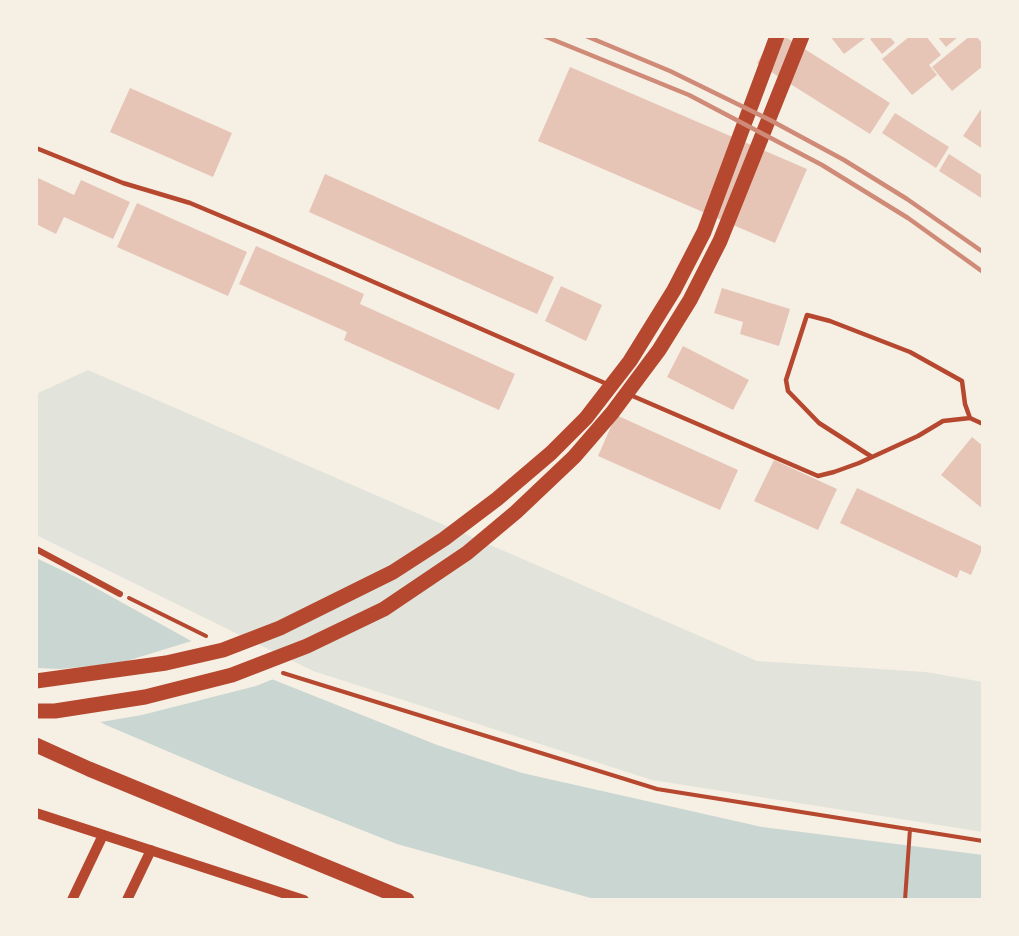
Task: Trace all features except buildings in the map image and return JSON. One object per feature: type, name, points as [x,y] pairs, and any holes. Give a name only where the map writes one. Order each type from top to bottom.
[{"type":"highway","points":[[36,681],[166,663],[224,650],[280,628],[393,573],[497,500],[551,453],[585,418],[630,361],[674,290],[704,232],[777,36]]},
{"type":"highway","points":[[36,711],[55,711],[145,697],[232,675],[308,646],[384,609],[466,553],[516,512],[574,457],[612,413],[659,350],[690,300],[720,241],[802,36]]},
{"type":"highway","points":[[36,745],[100,774],[407,900]]},
{"type":"street","points":[[36,549],[120,594]]},
{"type":"street","points":[[36,813],[304,900]]},
{"type":"street","points":[[72,900],[103,835]]},
{"type":"street","points":[[127,900],[151,850]]},
{"type":"lane","points":[[36,148],[123,183],[190,203],[615,388]]},
{"type":"lane","points":[[872,457],[819,423],[788,391],[786,380],[807,315],[830,321],[910,352],[962,381],[965,404],[970,418]]},
{"type":"lane","points":[[626,393],[818,476],[872,457],[918,436],[943,421],[970,418],[983,424]]},
{"type":"path","points":[[120,594],[212,640]]},
{"type":"path","points":[[274,670],[657,789],[983,841]]},
{"type":"path","points":[[905,900],[910,829]]},
{"type":"shaded area","points":[[88,370],[757,661],[926,672],[983,682],[983,832],[652,780],[313,671],[36,535],[36,394]]},
{"type":"shaded area","points":[[36,558],[76,577],[229,662],[437,745],[522,773],[762,827],[983,855],[983,900],[598,900],[397,844],[228,777],[106,725],[36,688]]},
{"type":"pier","points":[[195,640],[230,660],[276,678],[256,686],[142,715],[95,723],[36,691],[36,668],[60,669],[120,663]]},
{"type":"railway","points":[[544,36],[689,95],[822,165],[908,218],[983,272]]},
{"type":"railway","points":[[586,36],[670,71],[770,120],[844,160],[907,199],[983,252]]}]
